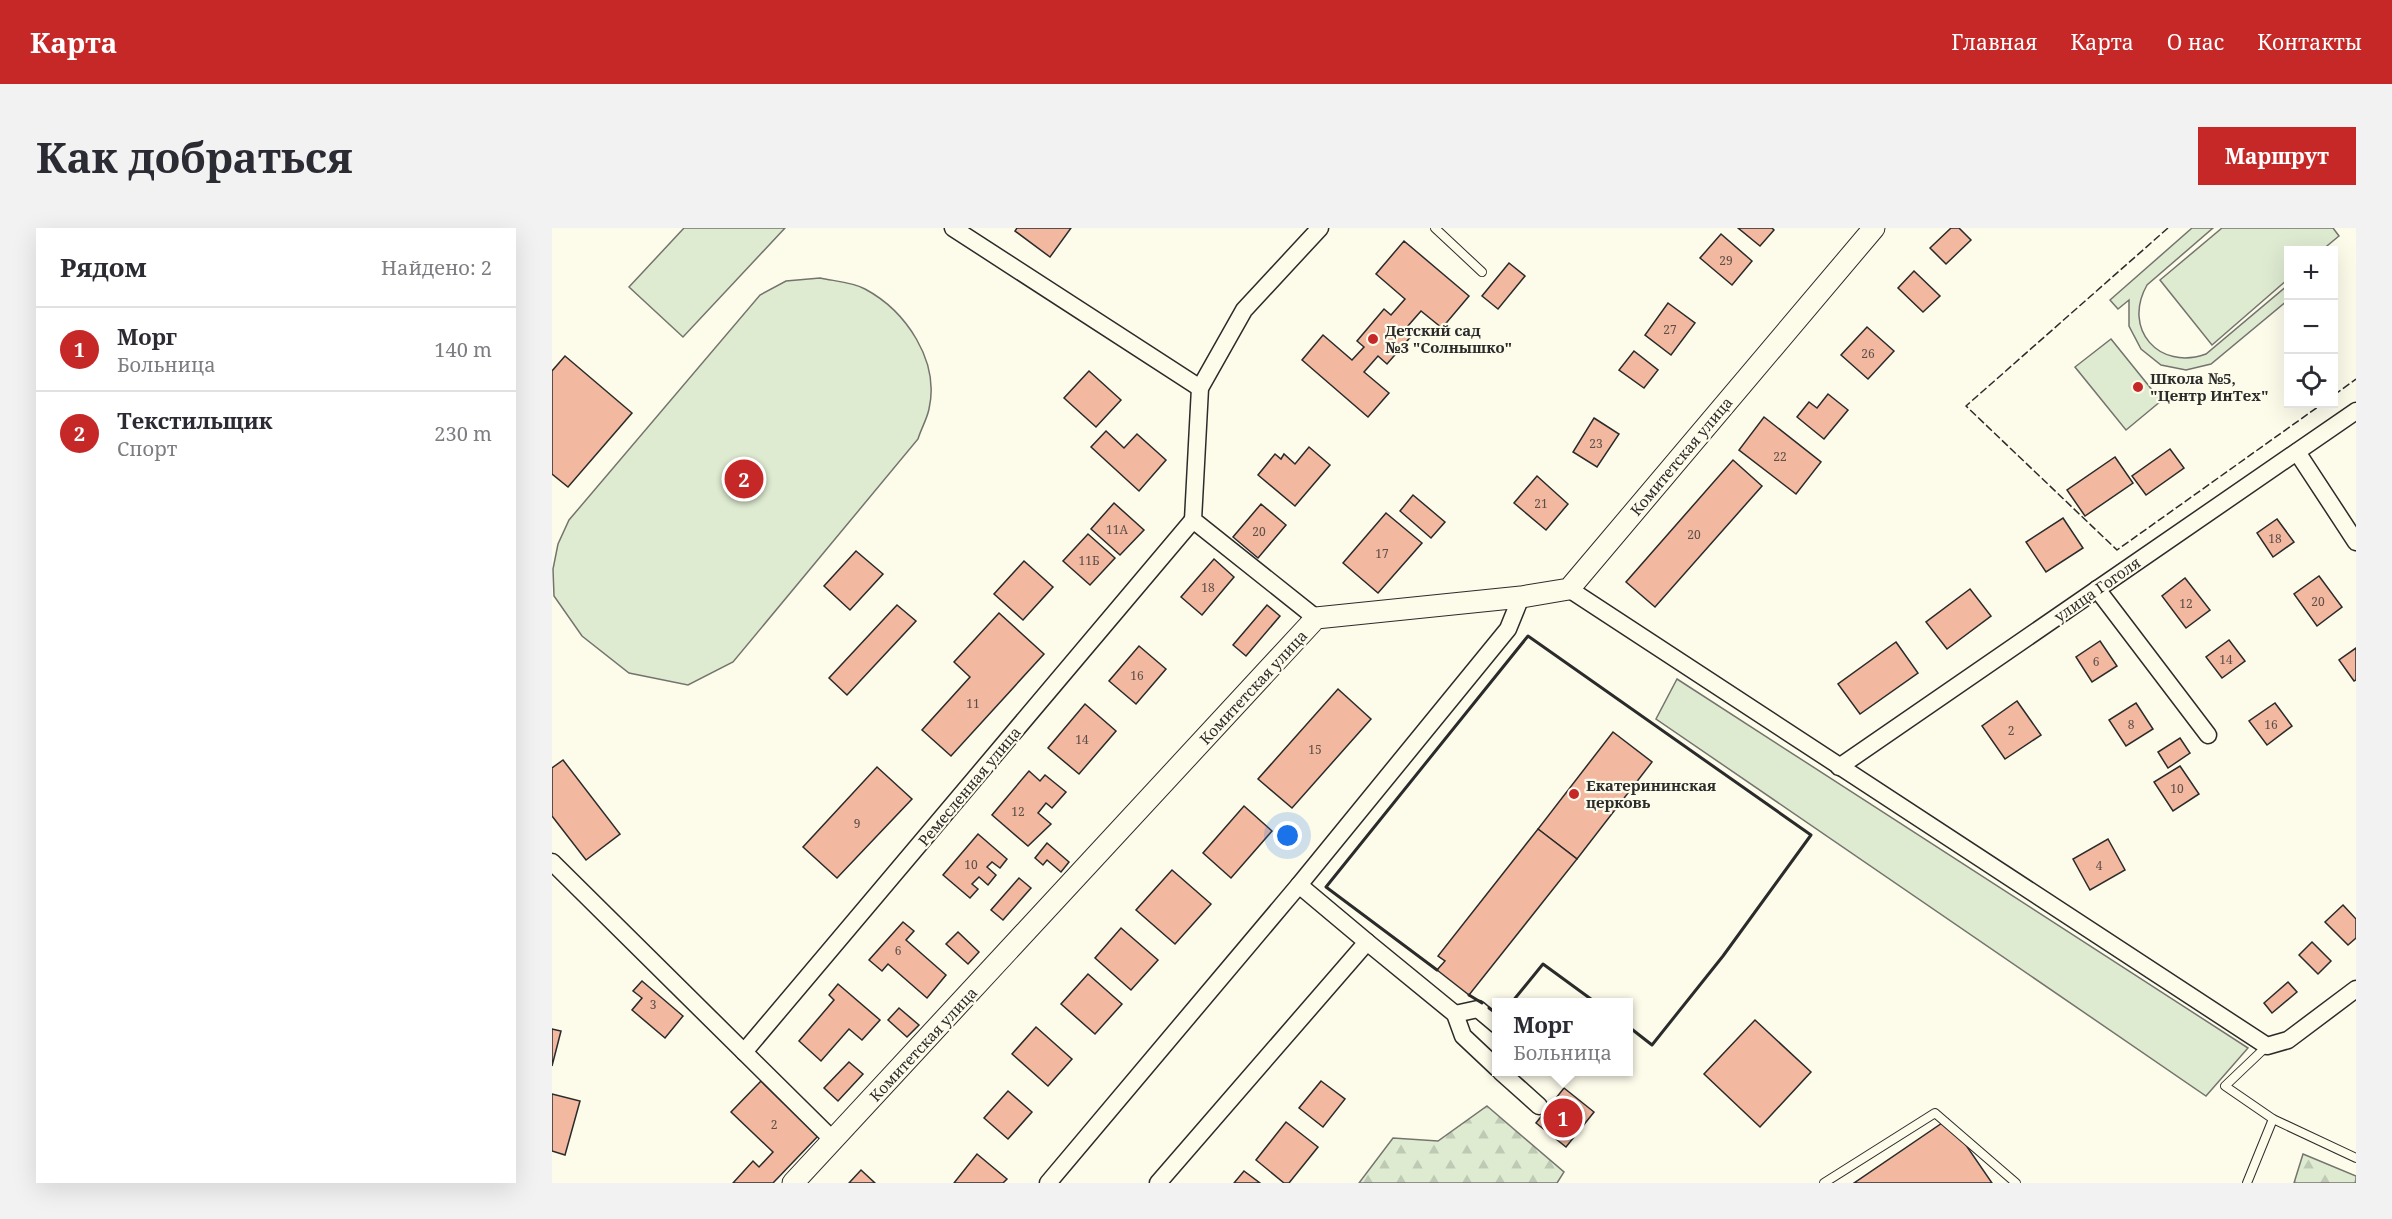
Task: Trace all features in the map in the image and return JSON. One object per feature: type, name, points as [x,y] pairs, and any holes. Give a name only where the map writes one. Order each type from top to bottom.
[{"type":"street","points":[[952,228],[1200,387]]},
{"type":"street","points":[[1316,618],[1193,520],[1200,387],[1244,310],[1320,228]]},
{"type":"street","name":"Комитетская улица","points":[[793,1183],[1316,618],[1521,597],[1569,589],[1874,228]]},
{"type":"street","name":"улица Гоголя","points":[[1839,767],[2356,411]]},
{"type":"street","points":[[2297,452],[2356,542]]},
{"type":"street","name":"Ремесленная улица","points":[[744,1052],[1193,520]]},
{"type":"street","points":[[1569,589],[2267,1046],[2288,1040],[2356,989]]},
{"type":"street","points":[[2097,589],[2208,735]]},
{"type":"street","points":[[1048,1183],[1299,885],[1508,629],[1521,597]]},
{"type":"street","points":[[552,862],[834,1141]]},
{"type":"street","points":[[1299,885],[1455,1014],[1463,1036],[1492,1063]]},
{"type":"street","points":[[1158,1183],[1367,942]]},
{"type":"street","points":[[1455,1014],[1478,1009],[1492,1021]]},
{"type":"street","points":[[1506,1076],[1539,1106]]},
{"type":"lane","points":[[1435,228],[1482,272]]},
{"type":"lane","points":[[2267,1046],[2225,1086],[2273,1119],[2356,1158]]},
{"type":"lane","points":[[1824,1183],[1935,1113],[2016,1183]]},
{"type":"lane","points":[[2247,1183],[2273,1119]]},
{"type":"green space","points":[[684,228],[785,228],[683,337],[629,287]]},
{"type":"green space","points":[[2192,228],[2213,228],[2147,285],[2140,301],[2139,317],[2142,331],[2160,351],[2173,357],[2189,358],[2206,354],[2284,288],[2284,303],[2211,364],[2186,370],[2161,365],[2141,349],[2129,326],[2129,300],[2118,309],[2110,300]]},
{"type":"green space","points":[[2222,228],[2333,228],[2339,236],[2327,246],[2284,246],[2284,282],[2212,345],[2160,280]]},
{"type":"green space","points":[[820,278],[849,283],[865,289],[894,310],[916,339],[929,373],[931,391],[928,413],[918,439],[733,662],[688,685],[629,673],[582,636],[554,596],[553,569],[558,544],[569,520],[760,295],[786,281]]},
{"type":"green space","points":[[2111,339],[2161,401],[2126,430],[2075,367]]},
{"type":"green space","points":[[1677,679],[2248,1048],[2206,1096],[1656,719]]},
{"type":"green space","points":[[1487,1106],[1564,1172],[1557,1183],[1359,1183],[1393,1138],[1438,1141]]},
{"type":"green space","points":[[2303,1154],[2356,1176],[2356,1183],[2294,1183]]},
{"type":"building","points":[[1017,228],[1071,228],[1050,257],[1015,231]]},
{"type":"building","points":[[1738,228],[1772,228],[1774,230],[1760,246]]},
{"type":"building","points":[[1951,228],[1959,228],[1971,240],[1946,264],[1930,248]]},
{"type":"building","points":[[1721,234],[1752,261],[1732,285],[1700,258]]},
{"type":"building","points":[[1404,241],[1469,296],[1442,328],[1421,311],[1407,327],[1414,333],[1387,364],[1378,356],[1364,372],[1389,393],[1368,417],[1302,360],[1323,335],[1352,360],[1364,347],[1357,341],[1384,309],[1391,315],[1405,299],[1376,274]]},
{"type":"building","points":[[1509,263],[1525,276],[1498,309],[1482,296]]},
{"type":"building","points":[[1914,271],[1940,296],[1923,312],[1898,288]]},
{"type":"building","points":[[1668,303],[1695,323],[1671,355],[1645,335]]},
{"type":"building","points":[[1867,327],[1894,351],[1868,379],[1841,355]]},
{"type":"building","points":[[1634,351],[1658,370],[1644,388],[1619,370]]},
{"type":"building","points":[[565,356],[632,413],[568,487],[552,474],[552,371]]},
{"type":"building","points":[[1089,371],[1121,400],[1096,427],[1064,398]]},
{"type":"building","points":[[1828,394],[1848,410],[1824,439],[1797,417],[1809,402],[1817,408]]},
{"type":"building","points":[[1764,417],[1821,462],[1796,494],[1739,450]]},
{"type":"building","points":[[1594,418],[1619,434],[1597,467],[1573,452]]},
{"type":"building","points":[[1106,431],[1124,448],[1137,434],[1166,460],[1139,491],[1091,447]]},
{"type":"building","points":[[1309,447],[1330,465],[1295,506],[1258,475],[1275,454],[1281,459],[1284,454],[1295,464]]},
{"type":"building","points":[[2170,449],[2184,468],[2146,495],[2132,476]]},
{"type":"building","points":[[2115,457],[2133,483],[2085,516],[2067,490]]},
{"type":"building","points":[[1733,460],[1762,486],[1655,607],[1626,582]]},
{"type":"building","points":[[1537,476],[1568,504],[1546,530],[1514,503]]},
{"type":"building","points":[[1413,495],[1445,522],[1431,538],[1400,511]]},
{"type":"building","points":[[1114,503],[1144,530],[1120,555],[1091,529]]},
{"type":"building","points":[[1261,504],[1286,525],[1258,558],[1233,537]]},
{"type":"building","points":[[1386,513],[1422,543],[1378,593],[1343,563]]},
{"type":"building","points":[[2063,518],[2083,548],[2046,572],[2026,542]]},
{"type":"building","points":[[2277,519],[2294,542],[2273,557],[2257,533]]},
{"type":"building","points":[[1088,534],[1115,558],[1090,585],[1063,561]]},
{"type":"building","points":[[856,551],[883,574],[850,610],[824,586]]},
{"type":"building","points":[[1214,559],[1234,577],[1202,615],[1181,597]]},
{"type":"building","points":[[1024,561],[1053,587],[1023,620],[994,594]]},
{"type":"building","points":[[2319,576],[2342,607],[2317,626],[2294,594]]},
{"type":"building","points":[[2185,578],[2210,610],[2186,628],[2162,596]]},
{"type":"building","points":[[1970,589],[1991,616],[1947,649],[1926,622]]},
{"type":"building","points":[[897,605],[916,621],[847,695],[829,678]]},
{"type":"building","points":[[1267,605],[1280,616],[1246,656],[1233,645]]},
{"type":"building","points":[[999,613],[1044,654],[951,756],[922,730],[970,677],[954,662]]},
{"type":"building","points":[[2229,640],[2245,661],[2222,678],[2206,657]]},
{"type":"building","points":[[2100,641],[2117,666],[2092,682],[2076,657]]},
{"type":"building","points":[[1896,642],[1918,673],[1860,714],[1838,684]]},
{"type":"building","points":[[1139,646],[1166,669],[1136,704],[1109,681]]},
{"type":"building","points":[[2356,648],[2356,680],[2354,681],[2339,660]]},
{"type":"building","points":[[1338,689],[1371,719],[1292,808],[1258,779]]},
{"type":"building","points":[[2017,701],[2041,735],[2005,759],[1982,726]]},
{"type":"building","points":[[2136,703],[2153,729],[2126,746],[2109,720]]},
{"type":"building","points":[[2275,703],[2292,726],[2267,745],[2249,721]]},
{"type":"building","points":[[1085,704],[1116,731],[1079,774],[1048,748]]},
{"type":"building","points":[[1613,732],[1652,762],[1577,859],[1538,829]]},
{"type":"building","points":[[2180,738],[2190,753],[2168,768],[2158,752]]},
{"type":"building","points":[[563,760],[620,834],[586,860],[552,816],[552,768]]},
{"type":"building","points":[[2180,766],[2199,794],[2173,811],[2154,782]]},
{"type":"building","points":[[877,767],[912,799],[837,878],[803,847]]},
{"type":"building","points":[[1029,771],[1040,781],[1045,775],[1066,792],[1052,808],[1046,803],[1038,813],[1051,824],[1028,846],[992,815]]},
{"type":"building","points":[[1244,806],[1272,831],[1231,878],[1203,853]]},
{"type":"building","points":[[1538,829],[1577,859],[1469,995],[1437,970],[1445,961],[1438,956]]},
{"type":"building","points":[[978,834],[1007,859],[1000,868],[992,862],[987,867],[996,875],[988,885],[979,877],[972,884],[978,889],[970,898],[943,875]]},
{"type":"building","points":[[2108,839],[2125,870],[2090,890],[2073,859]]},
{"type":"building","points":[[1047,843],[1069,862],[1061,872],[1047,860],[1043,865],[1035,858]]},
{"type":"building","points":[[1172,870],[1211,904],[1175,944],[1136,910]]},
{"type":"building","points":[[1019,878],[1031,888],[1003,920],[991,910]]},
{"type":"building","points":[[2343,905],[2356,919],[2356,938],[2348,945],[2325,922]]},
{"type":"building","points":[[903,922],[914,931],[906,940],[946,975],[927,998],[888,964],[882,971],[869,960]]},
{"type":"building","points":[[1121,928],[1158,960],[1131,990],[1095,958]]},
{"type":"building","points":[[958,932],[979,952],[968,964],[946,944]]},
{"type":"building","points":[[2312,942],[2331,961],[2318,974],[2299,955]]},
{"type":"building","points":[[1088,974],[1122,1004],[1095,1034],[1061,1004]]},
{"type":"building","points":[[642,981],[683,1016],[665,1038],[632,1010],[642,998],[633,991]]},
{"type":"building","points":[[2288,982],[2297,992],[2272,1013],[2264,1003]]},
{"type":"building","points":[[838,984],[880,1020],[862,1040],[849,1029],[821,1061],[799,1041],[834,1000],[829,995]]},
{"type":"building","points":[[899,1008],[919,1025],[907,1037],[888,1020]]},
{"type":"building","points":[[1755,1020],[1811,1072],[1760,1127],[1704,1074]]},
{"type":"building","points":[[1036,1027],[1072,1059],[1048,1086],[1012,1054]]},
{"type":"building","points":[[552,1029],[561,1031],[552,1066]]},
{"type":"building","points":[[849,1062],[863,1074],[838,1101],[824,1088]]},
{"type":"building","points":[[761,1081],[818,1136],[773,1183],[733,1183],[753,1161],[759,1167],[773,1152],[731,1112]]},
{"type":"building","points":[[1321,1081],[1345,1099],[1323,1127],[1299,1108]]},
{"type":"building","points":[[1564,1088],[1594,1112],[1566,1147],[1536,1123]]},
{"type":"building","points":[[1008,1091],[1032,1112],[1008,1139],[984,1118]]},
{"type":"building","points":[[552,1094],[580,1101],[565,1155],[552,1151]]},
{"type":"building","points":[[1948,1119],[1992,1183],[1854,1183]]},
{"type":"building","points":[[1286,1122],[1318,1147],[1289,1183],[1284,1183],[1256,1160]]},
{"type":"building","points":[[977,1154],[1007,1179],[1003,1183],[954,1183]]},
{"type":"building","points":[[861,1170],[875,1183],[849,1183]]},
{"type":"building","points":[[1244,1171],[1260,1183],[1234,1183]]},
{"type":"fence","points":[[2168,228],[1966,406],[2117,550],[2316,408]]},
{"type":"fence","points":[[2338,392],[2356,379]]},
{"type":"wall","points":[[1437,970],[1326,887],[1528,636],[1811,835],[1723,956],[1652,1045],[1633,1030]]},
{"type":"wall","points":[[1515,998],[1543,964],[1590,998]]},
{"type":"wall","points":[[1469,995],[1482,1003]]},
{"type":"place","name":"Детский сад №3 \"Солнышко\"","points":[[1373,339]]},
{"type":"place","name":"Школа №5, \"Центр ИнТех\"","points":[[2138,387]]},
{"type":"place","name":"Текстильщик","points":[[744,479]]},
{"type":"place","name":"Екатерининская церковь","points":[[1574,794]]},
{"type":"place","name":"Морг","points":[[1563,1118]]}]
